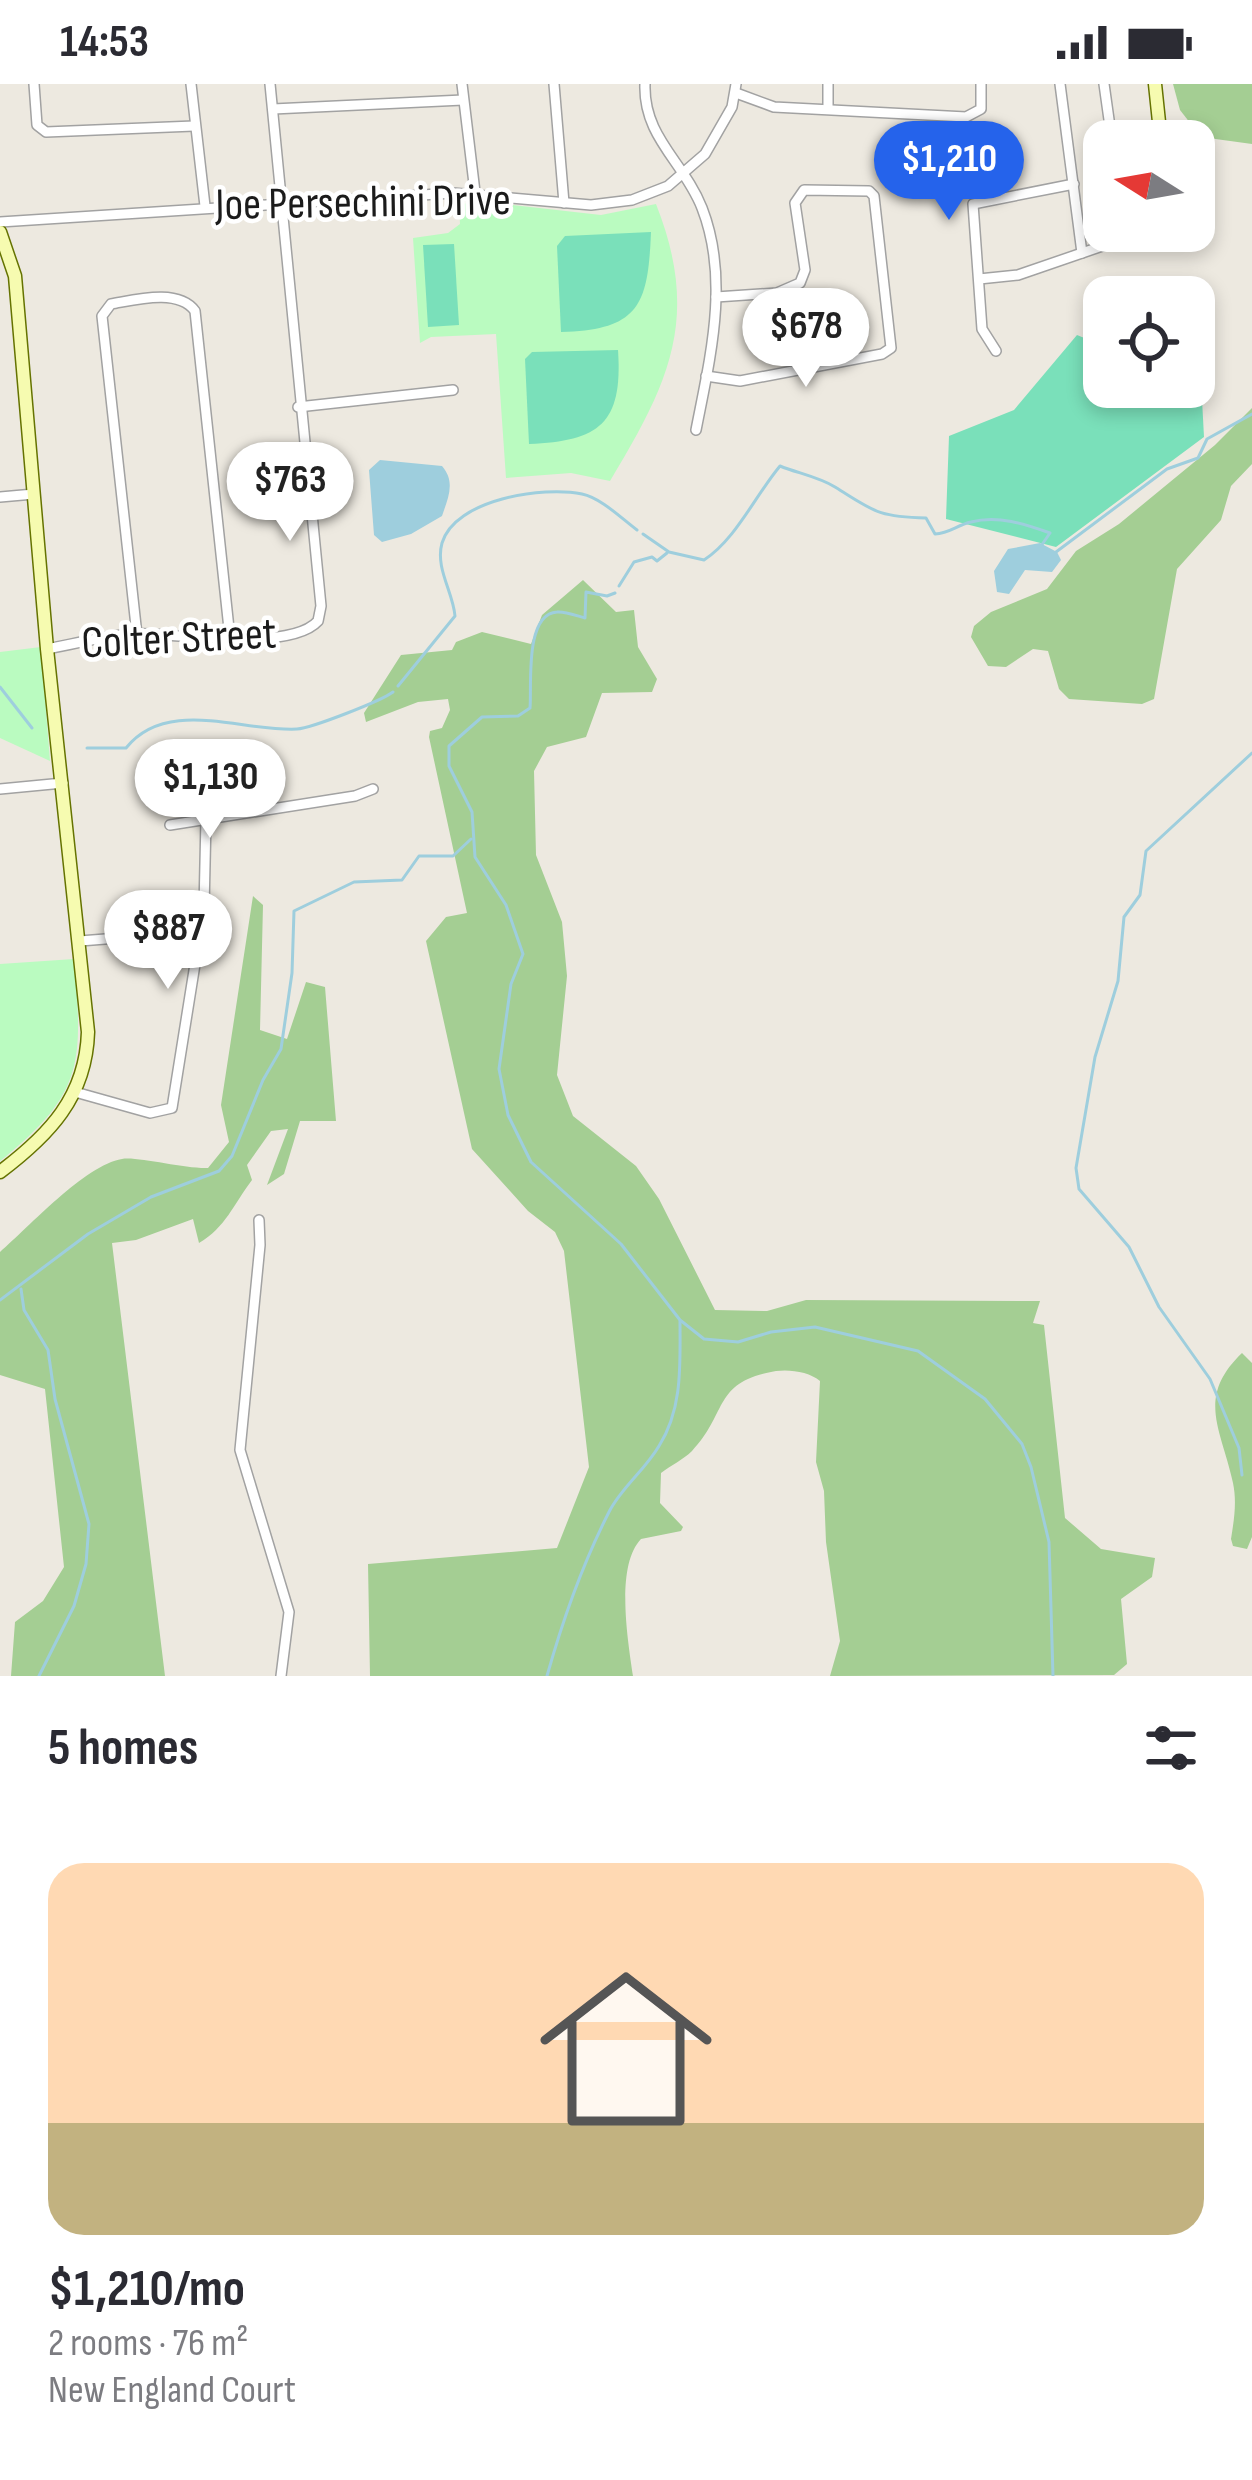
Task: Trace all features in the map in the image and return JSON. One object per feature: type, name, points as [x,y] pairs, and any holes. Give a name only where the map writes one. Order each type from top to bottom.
[{"type":"street","points":[[34,84],[37,124],[46,132],[194,125]]},
{"type":"street","points":[[191,84],[205,206]]},
{"type":"street","name":"Colter Street","points":[[47,649],[137,635],[207,641],[299,632],[318,621],[321,606],[270,84]]},
{"type":"street","points":[[462,84],[475,192]]},
{"type":"street","points":[[554,84],[564,202]]},
{"type":"street","points":[[645,84],[646,115],[684,175],[708,227],[716,297],[696,430]]},
{"type":"street","points":[[828,84],[828,108]]},
{"type":"street","points":[[736,88],[773,107],[972,117],[981,109],[981,84]]},
{"type":"street","points":[[979,279],[1018,275],[1082,253],[1060,84]]},
{"type":"street","points":[[1104,84],[1109,120]]},
{"type":"street","points":[[1155,84],[1159,120]]},
{"type":"street","name":"Joe Persechini Drive","points":[[0,222],[475,192],[591,206],[632,200],[684,175],[716,137],[736,88]]},
{"type":"street","points":[[273,110],[463,100]]},
{"type":"street","points":[[996,351],[983,332],[973,204],[1074,184]]},
{"type":"street","points":[[706,376],[740,381],[888,351],[893,342],[874,196],[869,191],[800,192],[795,202],[805,270],[800,283],[777,293],[716,297]]},
{"type":"street","points":[[0,232],[15,276],[47,649],[88,1032],[88,1055],[55,1127],[0,1172]]},
{"type":"street","points":[[137,635],[102,316],[111,304],[146,298],[182,300],[195,310],[230,638]]},
{"type":"street","points":[[298,407],[453,390]]},
{"type":"street","points":[[0,497],[34,494]]},
{"type":"street","points":[[0,789],[62,783]]},
{"type":"street","points":[[170,825],[373,789]]},
{"type":"street","points":[[75,1092],[150,1113],[172,1108],[198,941],[206,819]]},
{"type":"street","points":[[80,941],[144,934],[198,941]]},
{"type":"street","points":[[259,1220],[240,1450],[290,1612],[281,1676]]},
{"type":"green space","points":[[1173,84],[1252,84],[1252,144],[1215,139],[1215,120],[1188,120]]},
{"type":"green space","points":[[485,202],[601,215],[656,204],[676,282],[672,348],[648,412],[610,481],[571,473],[506,478],[496,334],[431,337],[420,343],[413,238],[448,233],[460,224],[459,204]]},
{"type":"green space","points":[[651,232],[647,278],[634,308],[608,326],[561,332],[557,246],[565,236]]},
{"type":"green space","points":[[454,244],[459,325],[428,327],[423,245]]},
{"type":"green space","points":[[1077,335],[1083,337],[1083,408],[1202,408],[1204,437],[1056,547],[946,519],[949,436],[1014,410]]},
{"type":"green space","points":[[618,350],[616,395],[602,424],[573,438],[529,444],[525,359],[532,352]]},
{"type":"green space","points":[[1252,408],[1252,464],[1231,486],[1221,520],[1177,569],[1154,699],[1142,704],[1069,699],[1059,689],[1048,651],[1033,649],[1006,667],[988,666],[971,637],[974,626],[991,612],[1047,589],[1076,551],[1119,524]]},
{"type":"green space","points":[[583,580],[616,612],[634,610],[638,647],[657,679],[652,692],[602,693],[586,737],[547,747],[534,771],[536,855],[562,922],[567,976],[557,1075],[573,1116],[636,1166],[659,1199],[715,1310],[767,1311],[806,1300],[1040,1301],[1033,1323],[1044,1325],[1065,1518],[1101,1549],[1155,1558],[1152,1577],[1121,1599],[1127,1664],[1114,1675],[830,1676],[840,1641],[824,1491],[816,1462],[820,1381],[787,1370],[756,1376],[731,1391],[704,1437],[661,1473],[660,1503],[683,1527],[641,1539],[633,1551],[625,1604],[633,1676],[370,1676],[368,1564],[557,1548],[589,1467],[564,1251],[555,1232],[528,1211],[472,1149],[426,941],[446,917],[467,913],[429,737],[430,731],[442,728],[450,710],[448,699],[418,702],[366,722],[364,713],[401,655],[452,650],[456,642],[482,632],[531,644],[542,615]]},
{"type":"green space","points":[[41,647],[50,761],[0,738],[0,652]]},
{"type":"green space","points":[[253,896],[263,905],[260,1030],[287,1039],[306,982],[325,987],[336,1121],[300,1121],[284,1174],[267,1185],[288,1129],[271,1131],[247,1165],[252,1180],[223,1223],[199,1243],[193,1219],[136,1240],[112,1243],[165,1676],[11,1676],[15,1622],[43,1601],[64,1567],[45,1389],[0,1375],[0,1252],[75,1184],[107,1164],[129,1159],[208,1168],[229,1142],[221,1105]]},
{"type":"green space","points":[[74,959],[78,1025],[72,1074],[48,1115],[0,1161],[0,964]]},
{"type":"green space","points":[[1242,1353],[1252,1363],[1252,1537],[1247,1549],[1233,1546],[1231,1539],[1234,1490],[1216,1415],[1219,1385]]},
{"type":"water","points":[[380,460],[442,466],[450,484],[442,516],[411,534],[382,542],[374,535],[369,470]]},
{"type":"water","points":[[1040,543],[1057,552],[1061,560],[1052,572],[1025,570],[1009,594],[997,592],[994,571],[1008,549]]},
{"type":"waterway","points":[[1056,552],[1167,469],[1198,458],[1207,439],[1252,414]]},
{"type":"waterway","points":[[643,534],[669,552],[704,560],[736,529],[780,466],[829,484],[877,511],[926,518],[935,534],[971,522],[1001,520],[1050,533],[1041,546]]},
{"type":"waterway","points":[[398,686],[455,616],[440,552],[450,528],[464,516],[502,499],[565,492],[596,500],[637,530]]},
{"type":"waterway","points":[[619,586],[634,562],[652,557],[657,561],[667,553]]},
{"type":"waterway","points":[[615,593],[586,592],[585,618],[560,612],[546,616],[534,638],[530,708],[518,716],[482,717],[449,746],[449,766],[472,812],[475,857],[506,905],[523,954],[511,984],[499,1069],[508,1115],[531,1162],[621,1244],[680,1320],[704,1339],[738,1342],[815,1327],[918,1351],[985,1399],[1022,1444],[1031,1467],[1049,1542],[1053,1676]]},
{"type":"waterway","points":[[0,687],[32,728]]},
{"type":"waterway","points":[[87,748],[126,748],[143,733],[184,720],[297,729],[346,714],[393,692]]},
{"type":"waterway","points":[[1242,1475],[1239,1448],[1210,1379],[1159,1307],[1129,1247],[1079,1189],[1076,1168],[1095,1057],[1118,981],[1124,917],[1140,895],[1146,851],[1252,753]]},
{"type":"waterway","points":[[0,1300],[88,1234],[151,1197],[219,1171],[232,1156],[281,1049],[292,973],[294,911],[354,882],[402,880],[419,856],[453,856],[471,839]]},
{"type":"waterway","points":[[21,1289],[24,1310],[48,1350],[55,1399],[89,1524],[86,1564],[74,1606],[39,1676]]},
{"type":"waterway","points":[[547,1676],[574,1592],[609,1512],[667,1431],[678,1385],[680,1321]]}]
